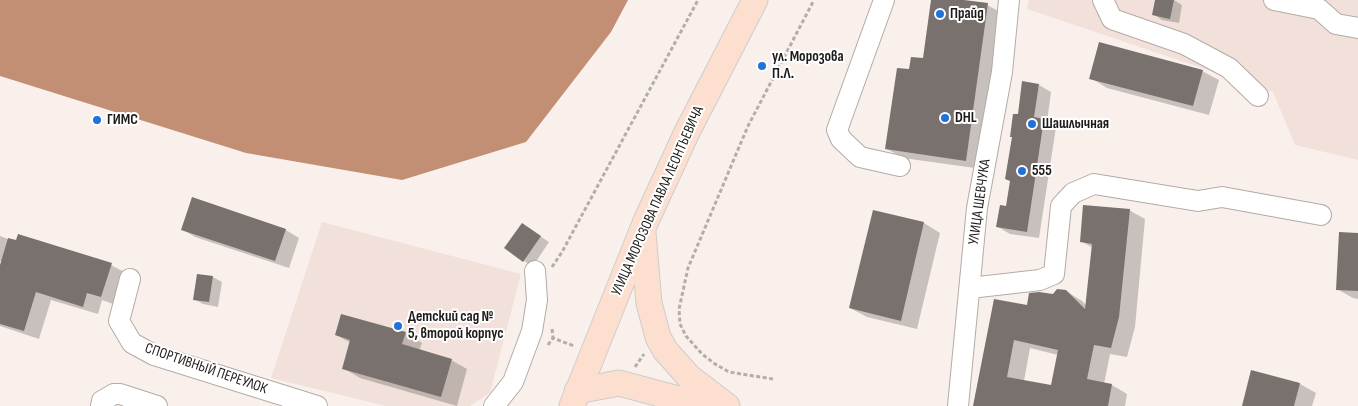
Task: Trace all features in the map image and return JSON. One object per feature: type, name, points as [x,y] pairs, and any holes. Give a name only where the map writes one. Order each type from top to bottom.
[{"type":"main road","name":"УЛИЦА МОРОЗОВА ПАВЛА ЛЕОНТЬЕВИЧА","points":[[575,399],[643,228],[687,132],[755,0]]},
{"type":"main road","points":[[643,228],[649,303],[658,337],[665,350],[689,377],[727,406]]},
{"type":"main road","points":[[575,399],[619,383],[705,406]]},
{"type":"main road","points":[[575,399],[600,406]]},
{"type":"street","points":[[884,0],[837,130],[841,139],[860,156],[900,166]]},
{"type":"street","name":"УЛИЦА ШЕВЧУКА","points":[[958,406],[976,208],[1002,72],[1009,0]]},
{"type":"street","points":[[1103,0],[1112,19],[1184,44],[1229,68],[1258,96]]},
{"type":"street","points":[[1274,0],[1320,4],[1336,24],[1358,28]]},
{"type":"street","points":[[970,288],[1040,280],[1054,274],[1061,206],[1073,193],[1094,184],[1198,201],[1222,197],[1321,215]]},
{"type":"street","points":[[494,406],[513,382],[532,331],[541,272]]},
{"type":"street","name":"СПОРТИВНЫЙ ПЕРЕУЛОК","points":[[130,279],[119,321],[132,343],[154,355],[317,406]]},
{"type":"street","points":[[101,406],[102,401],[114,394],[120,394],[157,406]]},
{"type":"path","points":[[541,272],[562,252],[698,0]]},
{"type":"path","points":[[773,379],[729,372],[715,364],[702,354],[686,336],[680,324],[679,309],[688,268],[744,134],[814,0]]},
{"type":"path","points":[[552,328],[553,338]]},
{"type":"shaded area","points":[[0,0],[628,0],[611,32],[526,142],[402,180],[246,153],[0,76]]},
{"type":"shaded area","points":[[1029,0],[1358,0],[1358,160],[1295,145],[1273,92],[1027,9]]},
{"type":"shaded area","name":"Детский сад № 5, второй корпус","points":[[322,222],[521,274],[490,393],[470,406],[386,406],[271,378]]},
{"type":"building","points":[[931,0],[964,0],[988,3],[966,161],[885,149],[897,68],[909,69],[911,57],[923,58]]},
{"type":"building","points":[[1155,0],[1174,0],[1170,19],[1152,15]]},
{"type":"building","points":[[1099,42],[1203,70],[1193,106],[1089,79]]},
{"type":"building","points":[[1022,81],[1039,84],[1034,117],[1044,119],[1027,232],[996,227],[1000,205],[1006,206],[1010,181],[1005,179],[1012,137],[1010,137],[1013,114],[1018,114]]},
{"type":"building","points":[[192,197],[286,229],[275,261],[181,230]]},
{"type":"building","points":[[1083,205],[1130,209],[1119,317],[1111,348],[1094,345],[1087,379],[1112,384],[1108,406],[973,406],[994,299],[1027,305],[1029,293],[1053,294],[1057,289],[1066,290],[1085,309],[1092,244],[1080,242]],"holes":[[[1014,340],[1058,350],[1051,385],[1007,377]]]},
{"type":"building","points":[[873,210],[924,222],[901,321],[849,308]]},
{"type":"building","points":[[522,223],[541,236],[523,262],[504,248]]},
{"type":"building","points":[[1339,232],[1358,233],[1358,291],[1336,290]]},
{"type":"building","points":[[18,234],[112,263],[101,297],[87,293],[83,307],[36,292],[24,331],[0,324],[0,265],[8,238],[16,240]]},
{"type":"building","points":[[197,274],[213,276],[209,302],[193,300]]},
{"type":"building","points":[[341,314],[406,332],[402,344],[452,359],[441,397],[342,369],[350,340],[335,335]]},
{"type":"building","points":[[1251,370],[1300,383],[1294,406],[1242,406]]},
{"type":"place","name":"Прайд","points":[[940,14]]},
{"type":"place","name":"ул. Морозова П.Л.","points":[[762,66]]},
{"type":"place","name":"DHL","points":[[945,118]]},
{"type":"place","name":"ГИМС","points":[[97,120]]},
{"type":"place","name":"Шашлычная","points":[[1032,124]]},
{"type":"place","name":"555","points":[[1022,171]]},
{"type":"place","name":"Детский сад № 5, второй корпус","points":[[398,326]]}]
